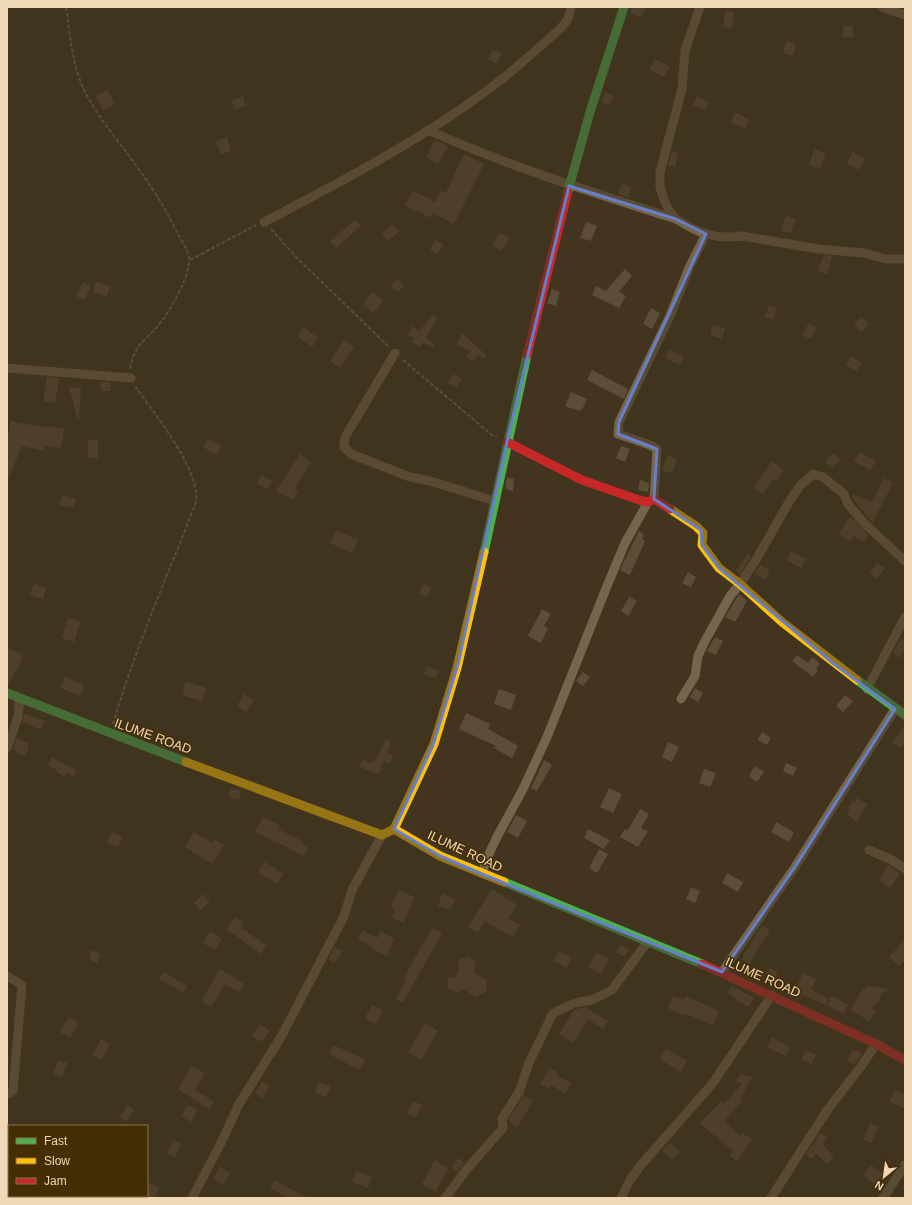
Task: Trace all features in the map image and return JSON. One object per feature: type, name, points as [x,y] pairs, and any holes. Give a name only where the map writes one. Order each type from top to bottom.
[{"type":"street","points":[[264,222],[340,183],[428,130],[505,76],[561,28],[568,19],[571,7]]},
{"type":"street","points":[[192,1198],[221,1144],[239,1104],[281,1037],[302,998],[344,916],[352,890],[382,835],[394,829],[411,796],[433,745],[470,622],[507,440],[569,186],[600,75],[624,7]]},
{"type":"street","points":[[700,7],[685,50],[682,89],[660,172],[660,187],[669,210],[676,218],[687,226],[706,234],[730,238],[742,236],[819,248],[864,253],[886,260],[905,259]]},
{"type":"street","points":[[882,7],[905,15]]},
{"type":"street","points":[[428,130],[479,153],[569,186],[676,218]]},
{"type":"street","points":[[482,874],[487,858],[523,789],[547,737],[625,543],[651,500],[657,449],[618,434],[619,422],[670,316],[689,268],[706,234]]},
{"type":"street","points":[[395,353],[345,437],[344,447],[351,454],[410,478],[430,481],[495,502]]},
{"type":"street","points":[[7,368],[131,378]]},
{"type":"street","points":[[507,440],[582,480],[651,500],[701,530],[703,533],[702,545],[720,568],[782,622],[867,689],[905,716]]},
{"type":"street","points":[[681,699],[696,676],[698,656],[730,596],[740,584],[799,487],[813,474],[823,477],[844,494],[848,504],[865,524],[905,561]]},
{"type":"street","points":[[867,689],[905,617]]},
{"type":"street","name":"ILUME ROAD","points":[[7,693],[110,734],[382,835]]},
{"type":"street","points":[[7,748],[18,717],[20,698]]},
{"type":"street","points":[[722,972],[795,868],[895,709]]},
{"type":"street","name":"ILUME ROAD","points":[[394,829],[440,856],[722,972],[876,1044],[905,1060]]},
{"type":"street","points":[[869,850],[892,860],[905,869]]},
{"type":"street","points":[[445,1198],[467,1169],[503,1128],[502,1119],[519,1092],[529,1064],[553,1013],[574,1003],[592,1000],[612,990],[648,941]]},
{"type":"street","points":[[7,976],[22,985],[13,1091],[7,1094]]},
{"type":"street","points":[[621,1198],[630,1180],[641,1165],[713,1083],[772,995]]},
{"type":"street","points":[[771,1198],[828,1109],[862,1065],[876,1044]]},
{"type":"street","points":[[883,1198],[905,1165]]},
{"type":"path","points":[[66,7],[78,76],[85,90],[121,146],[152,188],[185,247],[190,260],[188,273],[167,313],[160,323],[140,343],[131,365],[131,378],[184,458],[194,481],[197,494],[196,502],[126,679],[110,734]]},
{"type":"path","points":[[190,260],[264,222],[296,256],[395,353],[493,436],[507,440]]},
{"type":"highlighted area","points":[[569,186],[676,219],[706,234],[619,422],[618,434],[657,449],[654,499],[701,530],[702,545],[719,568],[834,664],[895,709],[795,867],[722,972],[440,856],[394,829],[433,745],[458,664],[508,437]]},
{"type":"building","points":[[632,7],[646,7],[641,18],[630,13]]},
{"type":"building","points":[[725,11],[734,12],[732,28],[723,27]]},
{"type":"building","points":[[843,26],[853,26],[853,37],[843,37]]},
{"type":"building","points":[[787,41],[796,44],[793,56],[783,53]]},
{"type":"building","points":[[493,49],[502,53],[497,64],[488,59]]},
{"type":"building","points":[[655,59],[670,66],[664,77],[650,70]]},
{"type":"building","points":[[108,90],[115,104],[103,110],[96,96]]},
{"type":"building","points":[[605,92],[614,96],[610,105],[601,102]]},
{"type":"building","points":[[243,96],[246,106],[234,110],[232,101]]},
{"type":"building","points":[[697,96],[709,103],[705,110],[693,105]]},
{"type":"building","points":[[735,112],[749,120],[745,129],[731,122]]},
{"type":"building","points":[[227,137],[231,151],[221,154],[216,141]]},
{"type":"building","points":[[435,140],[448,146],[438,164],[426,157]]},
{"type":"building","points":[[814,149],[826,154],[820,168],[809,165]]},
{"type":"building","points":[[672,151],[678,153],[675,167],[668,165]]},
{"type":"building","points":[[853,152],[865,159],[859,170],[847,163]]},
{"type":"building","points":[[464,154],[484,164],[454,224],[433,213],[430,218],[416,209],[415,211],[405,206],[413,191],[435,202],[441,191],[446,193]]},
{"type":"building","points":[[622,184],[631,187],[628,197],[618,194]]},
{"type":"building","points":[[786,216],[795,219],[791,233],[781,231]]},
{"type":"building","points":[[356,219],[361,226],[336,248],[330,241]]},
{"type":"building","points":[[586,222],[597,226],[591,241],[580,238]]},
{"type":"building","points":[[392,224],[399,231],[388,241],[382,234]]},
{"type":"building","points":[[500,233],[509,238],[501,251],[493,246]]},
{"type":"building","points":[[435,240],[443,244],[438,254],[430,250]]},
{"type":"building","points":[[824,255],[832,256],[827,274],[818,271]]},
{"type":"building","points":[[625,269],[632,276],[619,292],[626,296],[619,308],[592,295],[596,286],[606,291]]},
{"type":"building","points":[[397,279],[404,286],[398,292],[391,286]]},
{"type":"building","points":[[83,282],[91,286],[84,300],[76,296]]},
{"type":"building","points":[[96,282],[110,286],[107,297],[93,292]]},
{"type":"building","points":[[552,289],[560,292],[556,306],[547,303]]},
{"type":"building","points":[[373,292],[383,301],[373,313],[363,304]]},
{"type":"building","points":[[769,305],[777,308],[773,320],[765,317]]},
{"type":"building","points":[[651,308],[660,313],[652,329],[643,324]]},
{"type":"building","points":[[433,315],[437,318],[426,337],[435,345],[433,348],[423,342],[420,347],[412,342],[414,338],[408,335],[412,326],[419,331]]},
{"type":"building","points":[[861,317],[869,323],[862,332],[854,325]]},
{"type":"building","points":[[809,323],[817,328],[810,339],[802,335]]},
{"type":"building","points":[[713,325],[725,328],[722,339],[710,335]]},
{"type":"building","points":[[303,327],[318,338],[312,347],[297,336]]},
{"type":"building","points":[[462,333],[487,356],[485,359],[478,355],[472,362],[466,356],[470,351],[457,344]]},
{"type":"building","points":[[344,340],[354,347],[340,368],[330,361]]},
{"type":"building","points":[[669,350],[684,357],[680,365],[665,358]]},
{"type":"building","points":[[851,356],[862,362],[857,371],[846,365]]},
{"type":"building","points":[[592,370],[628,389],[624,399],[587,380]]},
{"type":"building","points":[[453,374],[461,379],[457,388],[448,383]]},
{"type":"building","points":[[47,377],[59,378],[55,403],[43,401]]},
{"type":"building","points":[[100,382],[110,382],[111,391],[101,391]]},
{"type":"building","points":[[69,387],[81,388],[79,419],[77,419]]},
{"type":"building","points":[[571,392],[587,399],[582,410],[580,409],[579,411],[565,406]]},
{"type":"building","points":[[11,421],[41,427],[44,426],[64,429],[61,448],[45,446],[44,451],[22,446],[7,481],[7,441]]},
{"type":"building","points":[[208,439],[221,446],[216,455],[203,447]]},
{"type":"building","points":[[88,440],[98,440],[98,458],[88,458]]},
{"type":"building","points":[[621,446],[630,449],[625,462],[616,458]]},
{"type":"building","points":[[860,452],[876,461],[870,470],[854,461]]},
{"type":"building","points":[[833,453],[840,459],[832,468],[825,462]]},
{"type":"building","points":[[300,454],[311,462],[294,489],[298,491],[293,500],[276,491]]},
{"type":"building","points":[[668,455],[677,459],[672,473],[662,470]]},
{"type":"building","points":[[772,461],[784,470],[776,481],[773,478],[763,494],[754,488]]},
{"type":"building","points":[[261,475],[272,481],[267,489],[257,483]]},
{"type":"building","points":[[507,477],[514,479],[513,491],[505,489]]},
{"type":"building","points":[[884,478],[893,483],[873,521],[874,524],[852,498],[854,494],[872,502]]},
{"type":"building","points":[[640,480],[649,483],[648,492],[638,490]]},
{"type":"building","points":[[62,495],[76,499],[74,508],[59,505]]},
{"type":"building","points":[[850,516],[868,535],[864,542],[853,535],[850,541],[839,534]]},
{"type":"building","points":[[336,530],[358,540],[352,553],[330,543]]},
{"type":"building","points":[[639,531],[644,534],[642,539],[645,541],[630,575],[620,570]]},
{"type":"building","points":[[791,551],[806,559],[801,568],[787,560]]},
{"type":"building","points":[[748,554],[751,556],[740,574],[736,571]]},
{"type":"building","points":[[877,563],[885,568],[877,579],[870,573]]},
{"type":"building","points":[[760,565],[770,570],[765,580],[754,574]]},
{"type":"building","points":[[688,572],[696,577],[691,587],[682,583]]},
{"type":"building","points":[[34,584],[46,588],[43,599],[30,595]]},
{"type":"building","points":[[423,584],[431,587],[427,597],[419,593]]},
{"type":"building","points":[[739,594],[747,601],[735,622],[725,617]]},
{"type":"building","points":[[629,597],[637,601],[628,616],[621,611]]},
{"type":"building","points":[[542,609],[551,614],[544,626],[548,628],[541,643],[528,636]]},
{"type":"building","points":[[68,618],[80,622],[74,642],[62,638]]},
{"type":"building","points":[[715,637],[723,641],[716,655],[707,651]]},
{"type":"building","points":[[901,638],[905,641],[905,649],[899,658],[893,653]]},
{"type":"building","points":[[7,648],[23,654],[18,670],[16,670],[8,685]]},
{"type":"building","points":[[797,655],[808,663],[812,657],[820,664],[816,669],[818,671],[813,677],[792,661]]},
{"type":"building","points":[[427,666],[439,670],[436,678],[424,674]]},
{"type":"building","points":[[583,672],[590,677],[583,686],[576,681]]},
{"type":"building","points":[[65,677],[84,685],[80,696],[61,688]]},
{"type":"building","points":[[186,682],[206,688],[202,701],[182,695]]},
{"type":"building","points":[[695,688],[703,693],[698,702],[690,697]]},
{"type":"building","points":[[499,689],[516,695],[511,710],[494,704]]},
{"type":"building","points":[[244,694],[254,701],[246,712],[237,706]]},
{"type":"building","points":[[845,695],[853,701],[843,712],[836,706]]},
{"type":"building","points":[[466,713],[490,724],[488,729],[518,746],[512,758],[494,748],[496,746],[459,729]]},
{"type":"building","points":[[24,714],[45,721],[41,730],[23,722]]},
{"type":"building","points":[[905,725],[905,742],[901,748],[892,743]]},
{"type":"building","points":[[762,732],[771,738],[767,745],[758,740]]},
{"type":"building","points":[[17,738],[28,743],[27,745],[29,746],[25,756],[13,750]]},
{"type":"building","points":[[386,739],[391,742],[387,753],[393,756],[389,764],[384,761],[379,774],[359,767],[363,759],[371,764],[372,761],[374,762]]},
{"type":"building","points":[[668,742],[679,747],[672,762],[662,757]]},
{"type":"building","points":[[52,757],[77,771],[74,777],[66,773],[64,776],[48,765]]},
{"type":"building","points":[[544,760],[552,765],[537,791],[531,788]]},
{"type":"building","points":[[786,763],[797,768],[793,776],[783,771]]},
{"type":"building","points":[[755,766],[764,772],[757,782],[749,776]]},
{"type":"building","points":[[704,769],[716,773],[710,787],[699,783]]},
{"type":"building","points":[[231,788],[241,791],[239,800],[228,796]]},
{"type":"building","points":[[609,788],[622,794],[613,813],[600,807]]},
{"type":"building","points":[[857,798],[867,804],[857,822],[847,815],[850,809],[848,808],[852,800],[855,802]]},
{"type":"building","points":[[640,809],[649,814],[641,828],[648,831],[638,847],[620,837],[625,829],[628,830]]},
{"type":"building","points":[[516,815],[527,821],[518,838],[507,832]]},
{"type":"building","points":[[263,817],[280,825],[278,829],[304,842],[303,845],[308,848],[304,856],[255,831]]},
{"type":"building","points":[[776,822],[794,832],[789,842],[771,832]]},
{"type":"building","points":[[588,829],[610,840],[604,849],[584,838]]},
{"type":"building","points":[[112,832],[123,837],[118,847],[107,842]]},
{"type":"building","points":[[194,832],[212,843],[215,839],[224,845],[212,864],[185,847]]},
{"type":"building","points":[[599,849],[608,854],[597,873],[589,868]]},
{"type":"building","points":[[265,862],[283,874],[277,884],[258,872]]},
{"type":"building","points":[[888,865],[900,873],[890,888],[879,880]]},
{"type":"building","points":[[727,873],[743,882],[738,892],[722,883]]},
{"type":"building","points":[[691,887],[700,891],[695,903],[686,899]]},
{"type":"building","points":[[492,889],[517,905],[509,918],[520,925],[512,937],[485,921],[478,933],[468,927]]},
{"type":"building","points":[[398,890],[414,897],[404,923],[392,918],[395,909],[391,907]]},
{"type":"building","points":[[203,894],[210,901],[201,910],[194,903]]},
{"type":"building","points":[[442,894],[455,899],[450,910],[438,906]]},
{"type":"building","points":[[235,917],[243,922],[240,927],[267,946],[261,954],[227,929]]},
{"type":"building","points":[[762,925],[770,930],[749,964],[741,959]]},
{"type":"building","points":[[432,928],[442,933],[403,1003],[396,998],[406,981],[403,979]]},
{"type":"building","points":[[362,930],[377,938],[381,931],[394,939],[387,956],[374,950],[375,949],[358,939]]},
{"type":"building","points":[[210,931],[222,938],[215,950],[203,943]]},
{"type":"building","points":[[905,939],[905,960],[899,966],[889,957]]},
{"type":"building","points":[[620,945],[629,949],[625,957],[616,953]]},
{"type":"building","points":[[335,947],[342,952],[334,963],[328,959]]},
{"type":"building","points":[[92,950],[101,954],[97,963],[89,959]]},
{"type":"building","points":[[559,951],[572,958],[566,968],[553,960]]},
{"type":"building","points":[[596,953],[609,959],[601,974],[589,967]]},
{"type":"building","points":[[468,957],[475,961],[475,973],[486,980],[487,991],[475,997],[464,989],[457,993],[448,988],[448,978],[456,977],[459,969],[458,960]]},
{"type":"building","points":[[769,968],[778,972],[773,984],[764,980]]},
{"type":"building","points":[[220,969],[244,984],[240,992],[225,984],[211,1007],[201,1001]]},
{"type":"building","points":[[164,972],[187,986],[183,993],[159,979]]},
{"type":"building","points":[[803,973],[816,979],[811,989],[828,999],[825,1005],[795,991]]},
{"type":"building","points":[[732,986],[754,998],[748,1007],[727,993]]},
{"type":"building","points":[[868,986],[889,989],[881,995],[879,1001],[871,1008],[875,1011],[869,1021],[851,1010],[863,988],[865,989]]},
{"type":"building","points":[[673,996],[684,1000],[686,996],[719,1011],[713,1025],[684,1013],[683,1015],[668,1008]]},
{"type":"building","points":[[832,996],[848,1005],[844,1014],[827,1005]]},
{"type":"building","points":[[372,1005],[383,1010],[375,1024],[365,1018]]},
{"type":"building","points":[[585,1007],[608,1021],[603,1029],[588,1019],[573,1043],[559,1034],[574,1010]]},
{"type":"building","points":[[69,1017],[79,1023],[70,1038],[60,1032]]},
{"type":"building","points":[[425,1023],[438,1031],[421,1060],[408,1052]]},
{"type":"building","points":[[260,1024],[270,1031],[262,1042],[252,1036]]},
{"type":"building","points":[[772,1037],[790,1048],[786,1056],[767,1047]]},
{"type":"building","points":[[101,1039],[110,1044],[102,1060],[93,1055]]},
{"type":"building","points":[[333,1045],[365,1059],[359,1070],[329,1054]]},
{"type":"building","points":[[666,1049],[687,1061],[681,1072],[660,1059]]},
{"type":"building","points":[[853,1049],[862,1053],[854,1065],[847,1061]]},
{"type":"building","points":[[806,1050],[816,1055],[811,1064],[801,1060]]},
{"type":"building","points":[[58,1060],[67,1063],[62,1077],[53,1074]]},
{"type":"building","points":[[192,1066],[205,1074],[195,1090],[214,1102],[209,1109],[178,1089]]},
{"type":"building","points":[[550,1068],[559,1073],[557,1076],[571,1083],[565,1093],[551,1085],[549,1089],[540,1084]]},
{"type":"building","points":[[741,1073],[748,1077],[749,1075],[752,1077],[740,1099],[743,1101],[724,1121],[740,1136],[742,1133],[752,1139],[737,1161],[730,1156],[733,1151],[700,1123],[721,1102],[724,1104],[742,1084],[736,1081]]},
{"type":"building","points":[[262,1082],[270,1086],[262,1099],[255,1092]]},
{"type":"building","points":[[319,1082],[331,1086],[326,1097],[315,1093]]},
{"type":"building","points":[[895,1090],[905,1095],[905,1109],[889,1101]]},
{"type":"building","points":[[524,1095],[533,1101],[517,1128],[508,1120]]},
{"type":"building","points":[[413,1101],[422,1105],[416,1118],[407,1114]]},
{"type":"building","points":[[127,1105],[134,1110],[127,1121],[120,1117]]},
{"type":"building","points":[[188,1105],[198,1110],[191,1122],[181,1116]]},
{"type":"building","points":[[870,1123],[878,1127],[872,1143],[863,1140]]},
{"type":"building","points":[[820,1133],[827,1136],[823,1145],[834,1157],[827,1164],[816,1153],[812,1159],[806,1155]]},
{"type":"building","points":[[174,1140],[181,1144],[175,1157],[167,1153]]},
{"type":"building","points":[[670,1143],[680,1152],[672,1160],[662,1150]]},
{"type":"building","points":[[458,1158],[464,1163],[457,1172],[451,1167]]},
{"type":"building","points":[[435,1160],[448,1168],[436,1192],[422,1184]]},
{"type":"building","points":[[871,1165],[886,1177],[878,1187],[863,1175]]},
{"type":"building","points":[[220,1167],[230,1173],[223,1185],[213,1179]]},
{"type":"building","points":[[356,1171],[372,1177],[368,1188],[352,1182]]},
{"type":"building","points":[[274,1180],[308,1198],[289,1198],[270,1188]]},
{"type":"building","points":[[151,1183],[160,1188],[154,1198],[142,1198],[148,1197],[148,1188]]},
{"type":"traffic: fast","points":[[568,191],[590,112],[624,7]]},
{"type":"traffic: fast","points":[[484,552],[527,355]]},
{"type":"traffic: fast","points":[[857,680],[905,715]]},
{"type":"traffic: fast","points":[[7,693],[186,762]]},
{"type":"traffic: fast","points":[[504,882],[702,964]]},
{"type":"traffic: slow","points":[[670,509],[696,526],[703,533],[702,545],[719,568],[740,584],[782,622],[857,680]]},
{"type":"traffic: slow","points":[[394,829],[434,744],[457,668],[484,552]]},
{"type":"traffic: slow","points":[[186,762],[382,835],[394,829],[440,856],[504,882]]},
{"type":"traffic: jam","points":[[527,355],[568,191]]},
{"type":"traffic: jam","points":[[507,442],[582,480],[639,500],[648,502],[654,499],[670,509]]},
{"type":"traffic: jam","points":[[702,964],[876,1044],[905,1060]]}]
